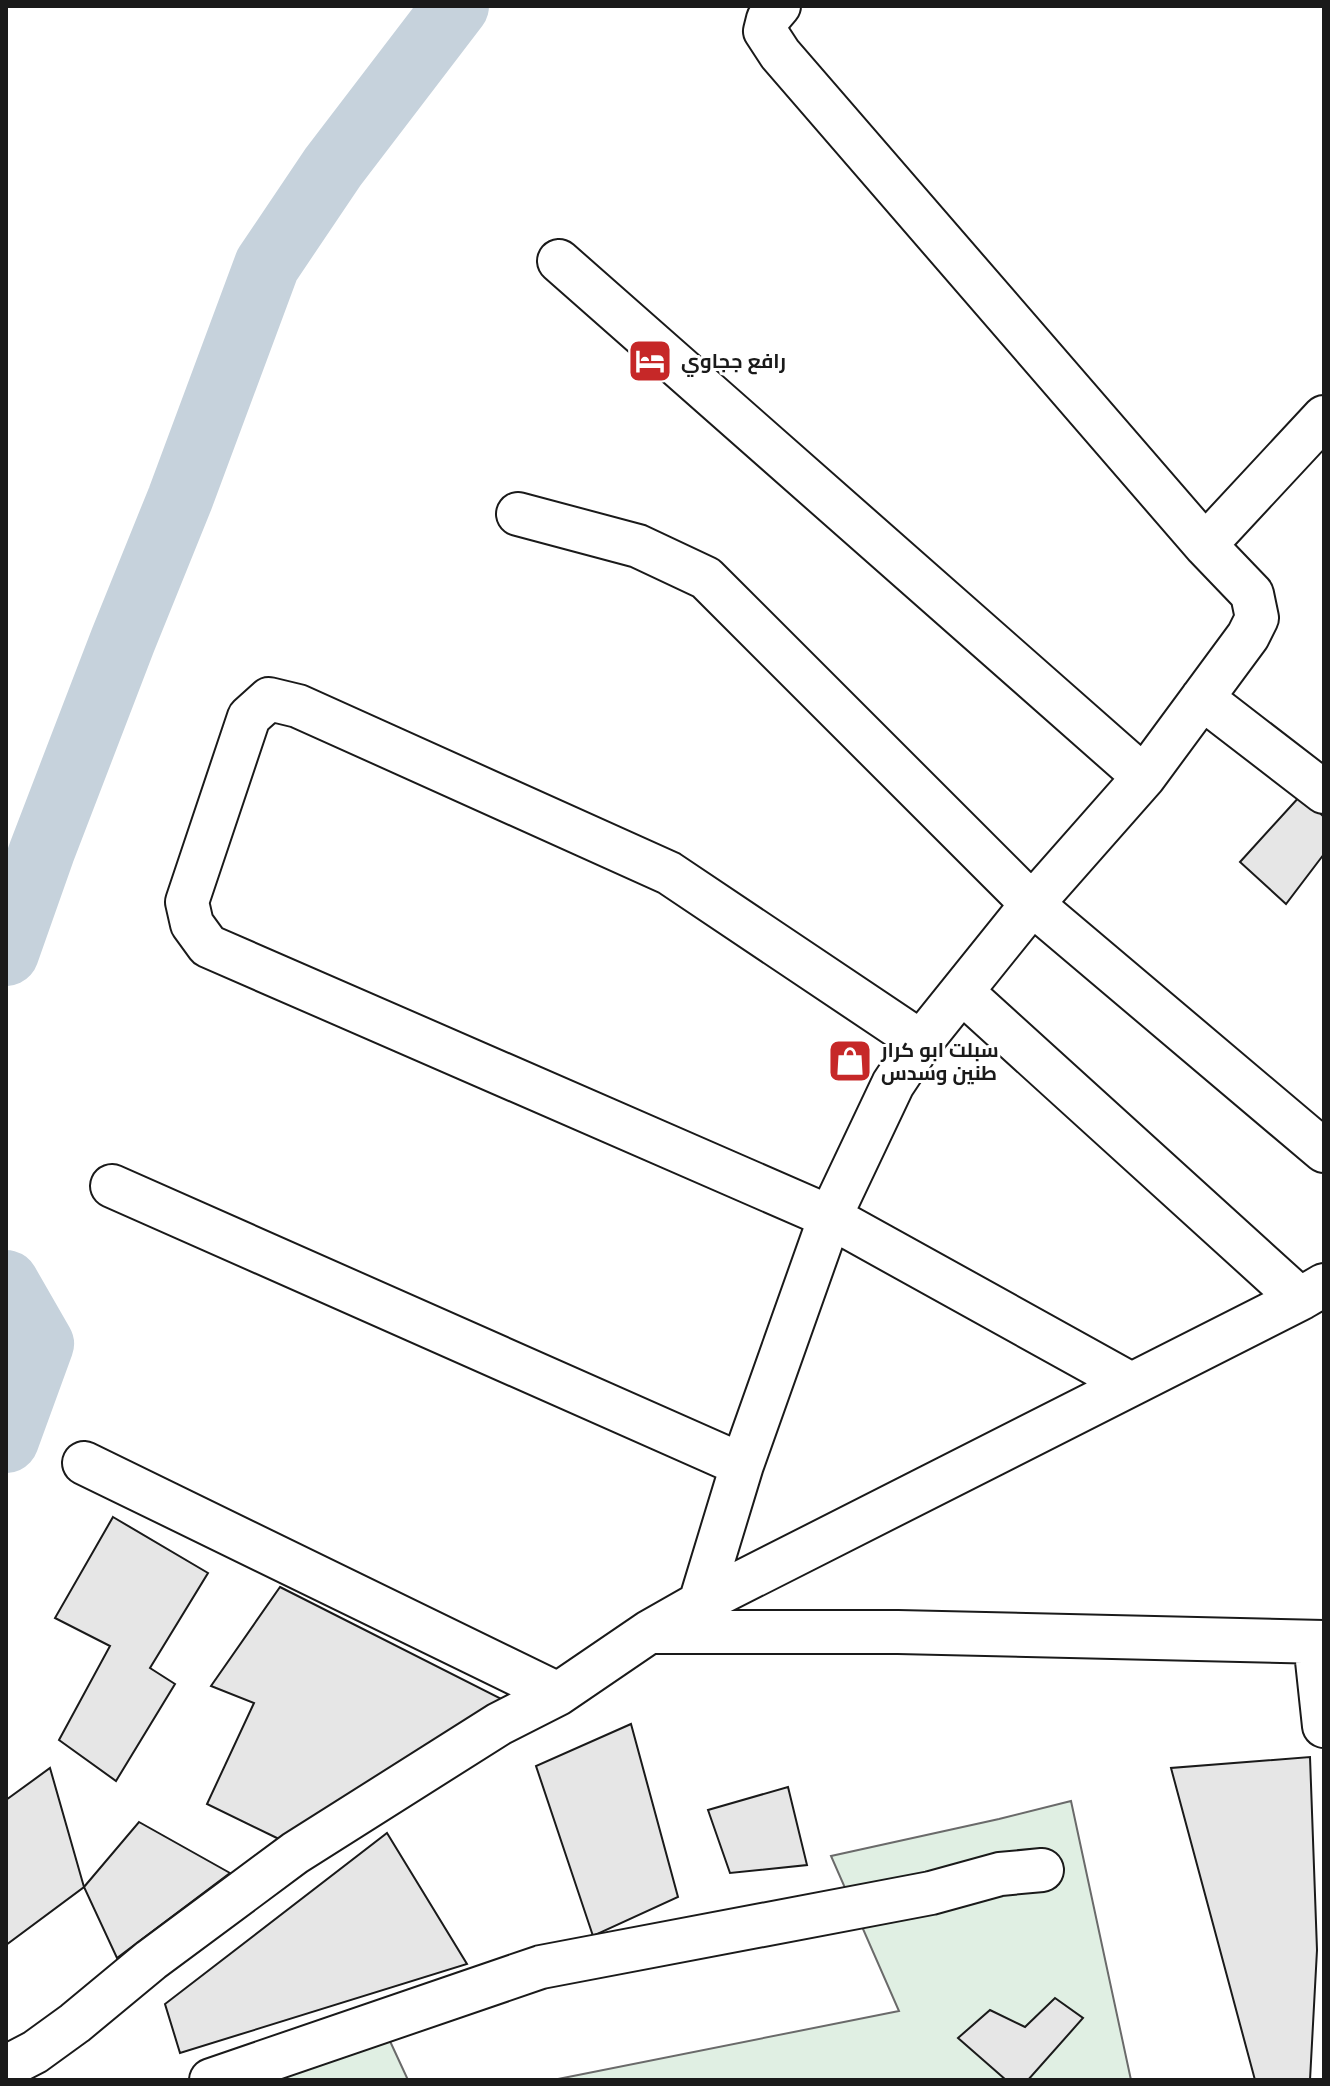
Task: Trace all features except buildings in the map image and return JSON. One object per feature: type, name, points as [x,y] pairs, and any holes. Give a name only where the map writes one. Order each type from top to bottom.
[{"type":"street","points":[[700,1603],[742,1465],[830,1217],[893,1084],[921,1042],[1032,904],[1144,777],[1248,636],[1257,618],[1252,594],[1205,545],[780,54],[765,31],[768,19],[779,6]]},
{"type":"street","points":[[559,261],[1144,777]]},
{"type":"street","points":[[1205,545],[1324,417]]},
{"type":"street","points":[[518,514],[638,546],[706,578],[1032,904],[1324,1151]]},
{"type":"street","points":[[1202,698],[1324,792]]},
{"type":"street","points":[[921,1042],[669,873],[298,706],[269,699],[249,717],[187,902],[192,924],[208,946],[830,1217],[1131,1384]]},
{"type":"street","points":[[6,2067],[35,2052],[75,2023],[151,1960],[295,1853],[499,1724],[558,1694],[649,1632],[700,1603],[1312,1292],[962,992]]},
{"type":"street","points":[[112,1186],[742,1465]]},
{"type":"street","points":[[84,1463],[558,1694]]},
{"type":"street","points":[[649,1632],[898,1632],[1320,1642],[1324,1726]]},
{"type":"street","points":[[211,2080],[541,1967],[931,1893],[1000,1874],[1042,1870]]},
{"type":"green space","points":[[1071,1801],[1131,2080],[553,2080],[899,2011],[831,1856]]},
{"type":"green space","points":[[389,2039],[408,2080],[264,2080]]},
{"type":"waterway","points":[[6,953],[42,851],[180,499],[267,265],[333,167],[456,6]]},
{"type":"waterway","points":[[6,1283],[41,1344],[6,1440]]},
{"type":"place","name":"رافع ججاوي","points":[[650,361]]},
{"type":"place","name":"سبلت ابو كرار طنين وسدس","points":[[850,1061]]}]
